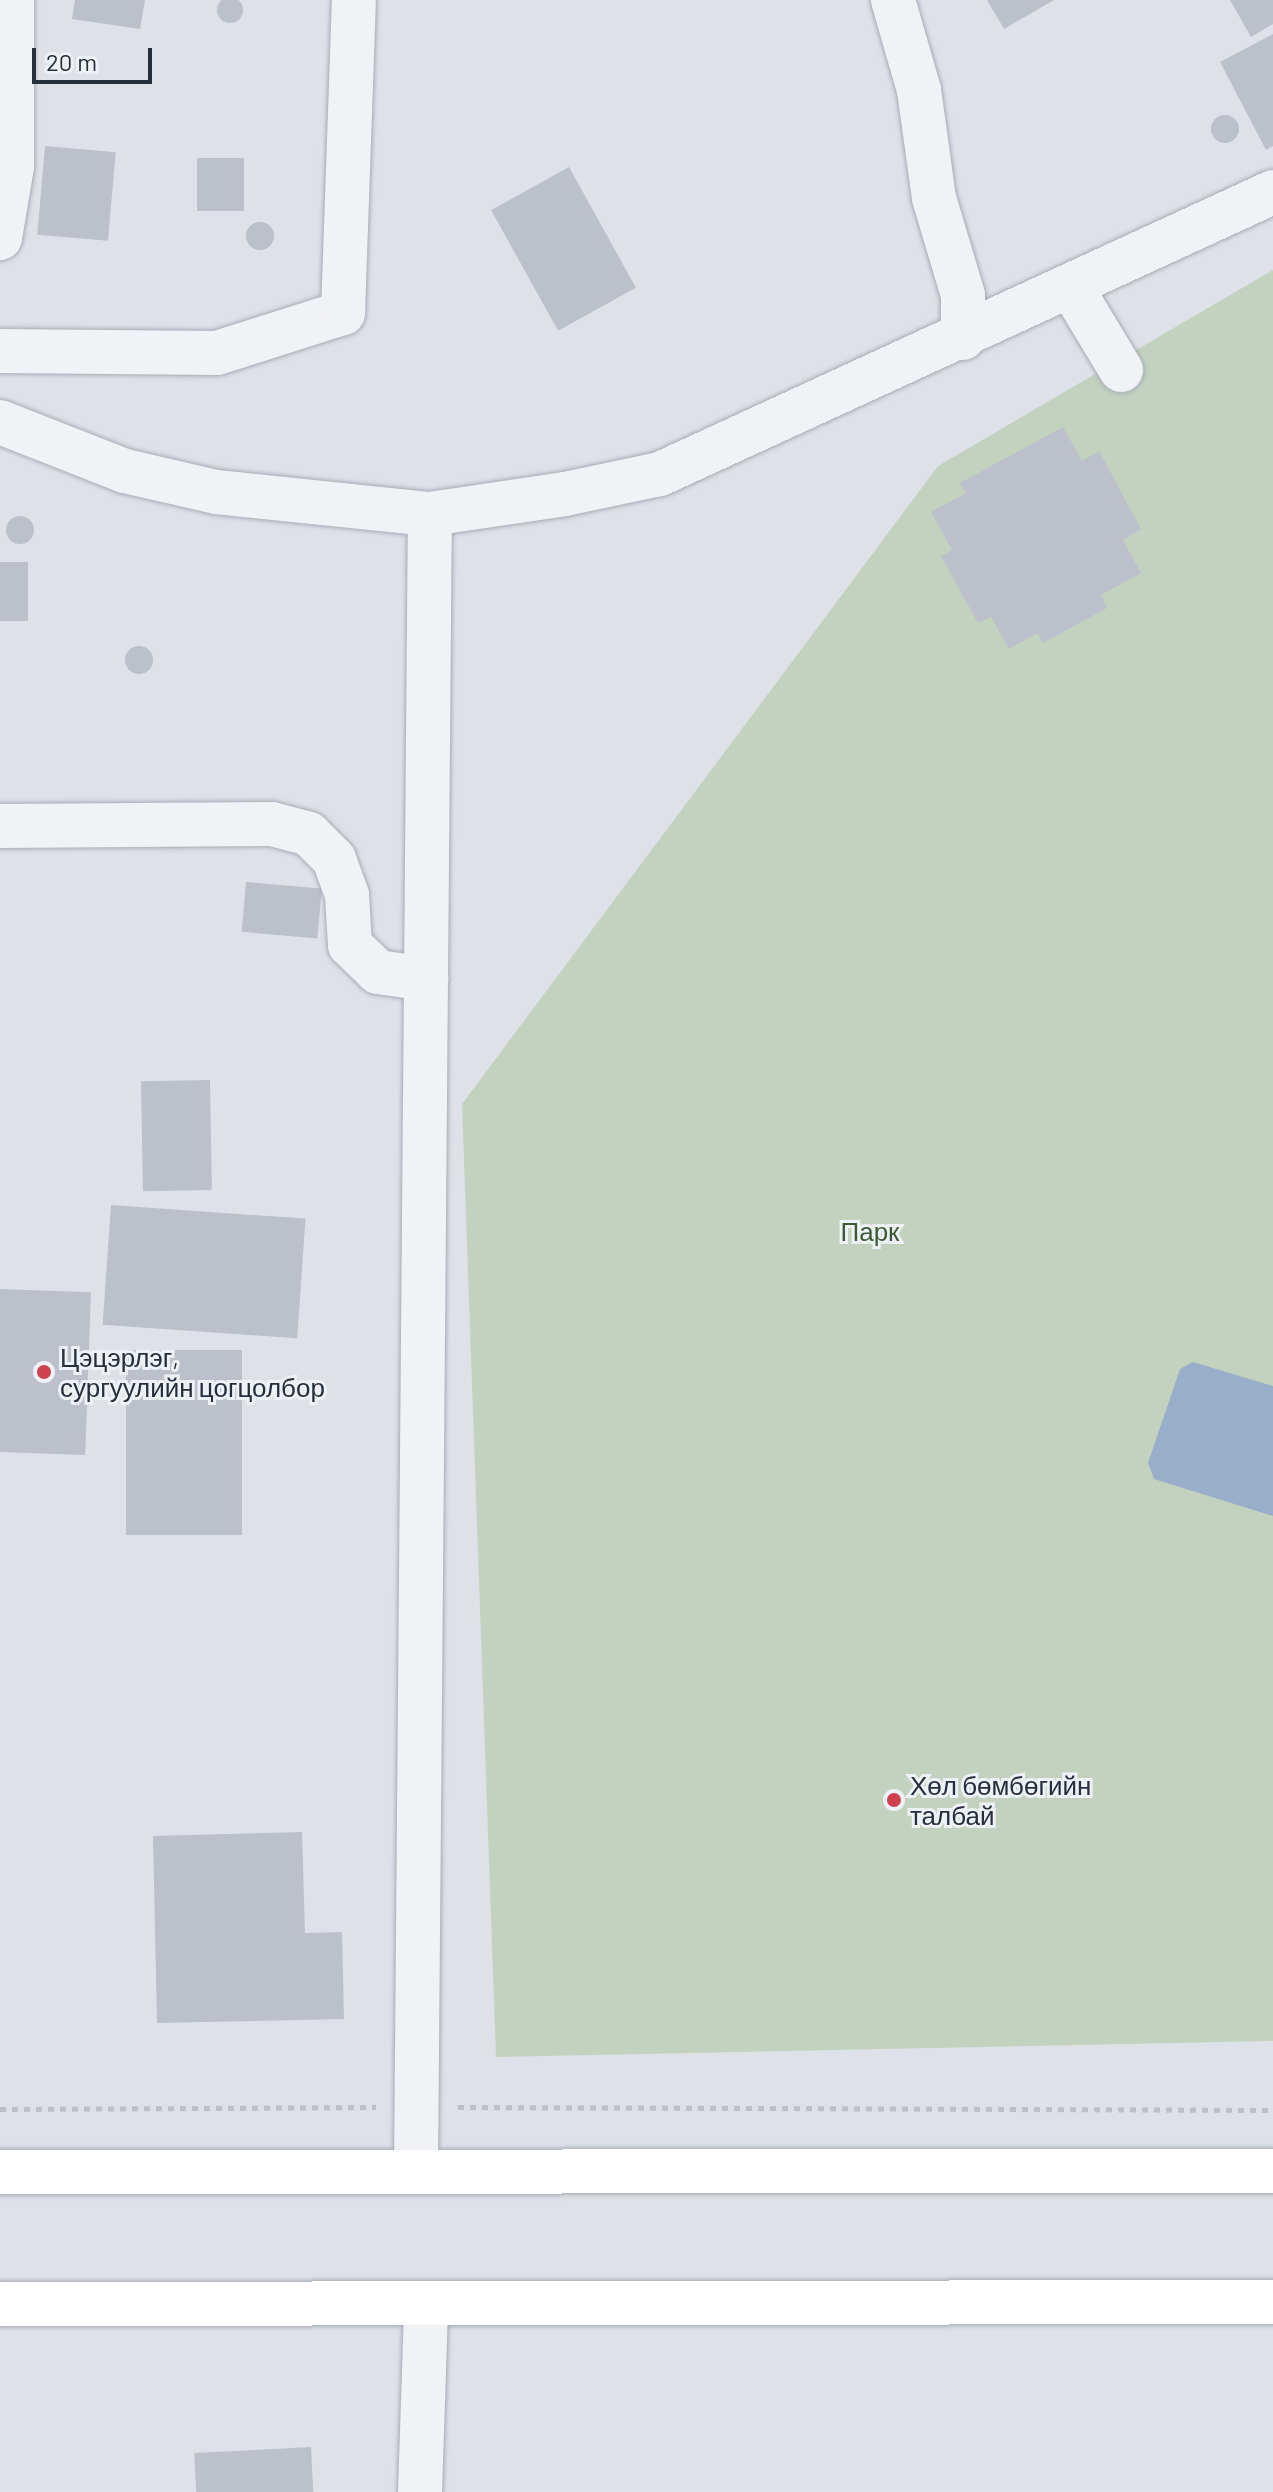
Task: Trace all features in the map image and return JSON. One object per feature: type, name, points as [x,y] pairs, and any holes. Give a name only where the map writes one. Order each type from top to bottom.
[{"type":"main road","points":[[0,2172],[1273,2171]]},
{"type":"main road","points":[[0,2304],[426,2307],[1273,2302]]},
{"type":"street","points":[[0,238],[12,166],[12,0]]},
{"type":"street","points":[[0,351],[217,353],[343,313],[354,0]]},
{"type":"street","points":[[893,0],[919,90],[934,198],[963,295],[963,338]]},
{"type":"street","points":[[0,422],[125,471],[216,492],[430,514],[660,474],[963,338],[1273,192]]},
{"type":"street","points":[[1071,287],[1121,370]]},
{"type":"street","points":[[416,2172],[430,514]]},
{"type":"street","points":[[0,826],[272,824],[309,834],[334,859],[347,895],[350,945],[378,972],[426,979]]},
{"type":"street","points":[[420,2492],[426,2307]]},
{"type":"path","points":[[0,2109],[1273,2110]]},
{"type":"green space","name":"Парк","points":[[1273,270],[1273,2041],[496,2057],[462,1104],[938,466]]},
{"type":"water","points":[[1193,1362],[1273,1386],[1273,1516],[1154,1479],[1148,1463],[1180,1369]]},
{"type":"building","points":[[230,-3],[239,1],[243,10],[239,19],[230,23],[221,19],[217,10],[221,1]]},
{"type":"building","points":[[75,0],[145,0],[140,29],[72,19]]},
{"type":"building","points":[[987,0],[1054,0],[1004,29]]},
{"type":"building","points":[[1230,0],[1273,0],[1273,24],[1251,37]]},
{"type":"building","points":[[1273,34],[1273,146],[1266,150],[1220,62]]},
{"type":"building","points":[[1225,115],[1235,119],[1239,129],[1235,139],[1225,143],[1215,139],[1211,129],[1215,119]]},
{"type":"building","points":[[45,146],[116,152],[108,241],[37,235]]},
{"type":"building","points":[[197,158],[244,158],[244,211],[197,211]]},
{"type":"building","points":[[569,167],[636,288],[558,331],[491,210]]},
{"type":"building","points":[[260,222],[270,226],[274,236],[270,246],[260,250],[250,246],[246,236],[250,226]]},
{"type":"building","points":[[1063,427],[1082,461],[1099,451],[1141,529],[1123,540],[1141,573],[1101,595],[1107,608],[1043,643],[1037,633],[1009,649],[991,617],[978,623],[941,556],[952,550],[931,512],[966,493],[960,483]]},
{"type":"building","points":[[20,516],[30,520],[34,530],[30,540],[20,544],[10,540],[6,530],[10,520]]},
{"type":"building","points":[[0,562],[28,562],[28,621],[0,621]]},
{"type":"building","points":[[139,646],[149,650],[153,660],[149,670],[139,674],[129,670],[125,660],[129,650]]},
{"type":"building","points":[[246,882],[322,889],[317,938],[242,932]]},
{"type":"building","points":[[210,1080],[212,1190],[143,1191],[141,1081]]},
{"type":"building","points":[[111,1205],[306,1219],[297,1338],[103,1325]]},
{"type":"building","name":"Цэцэрлэг, сургуулийн цогцолбор","points":[[0,1289],[91,1292],[85,1455],[0,1452]]},
{"type":"building","points":[[126,1350],[242,1350],[242,1535],[126,1535]]},
{"type":"building","points":[[302,1832],[305,1933],[342,1932],[344,2019],[157,2023],[153,1836]]},
{"type":"building","points":[[311,2447],[313,2492],[196,2492],[194,2453]]},
{"type":"place","name":"Цэцэрлэг, сургуулийн цогцолбор","points":[[44,1372]]},
{"type":"place","name":"Хөл бөмбөгийн талбай","points":[[894,1800]]}]
